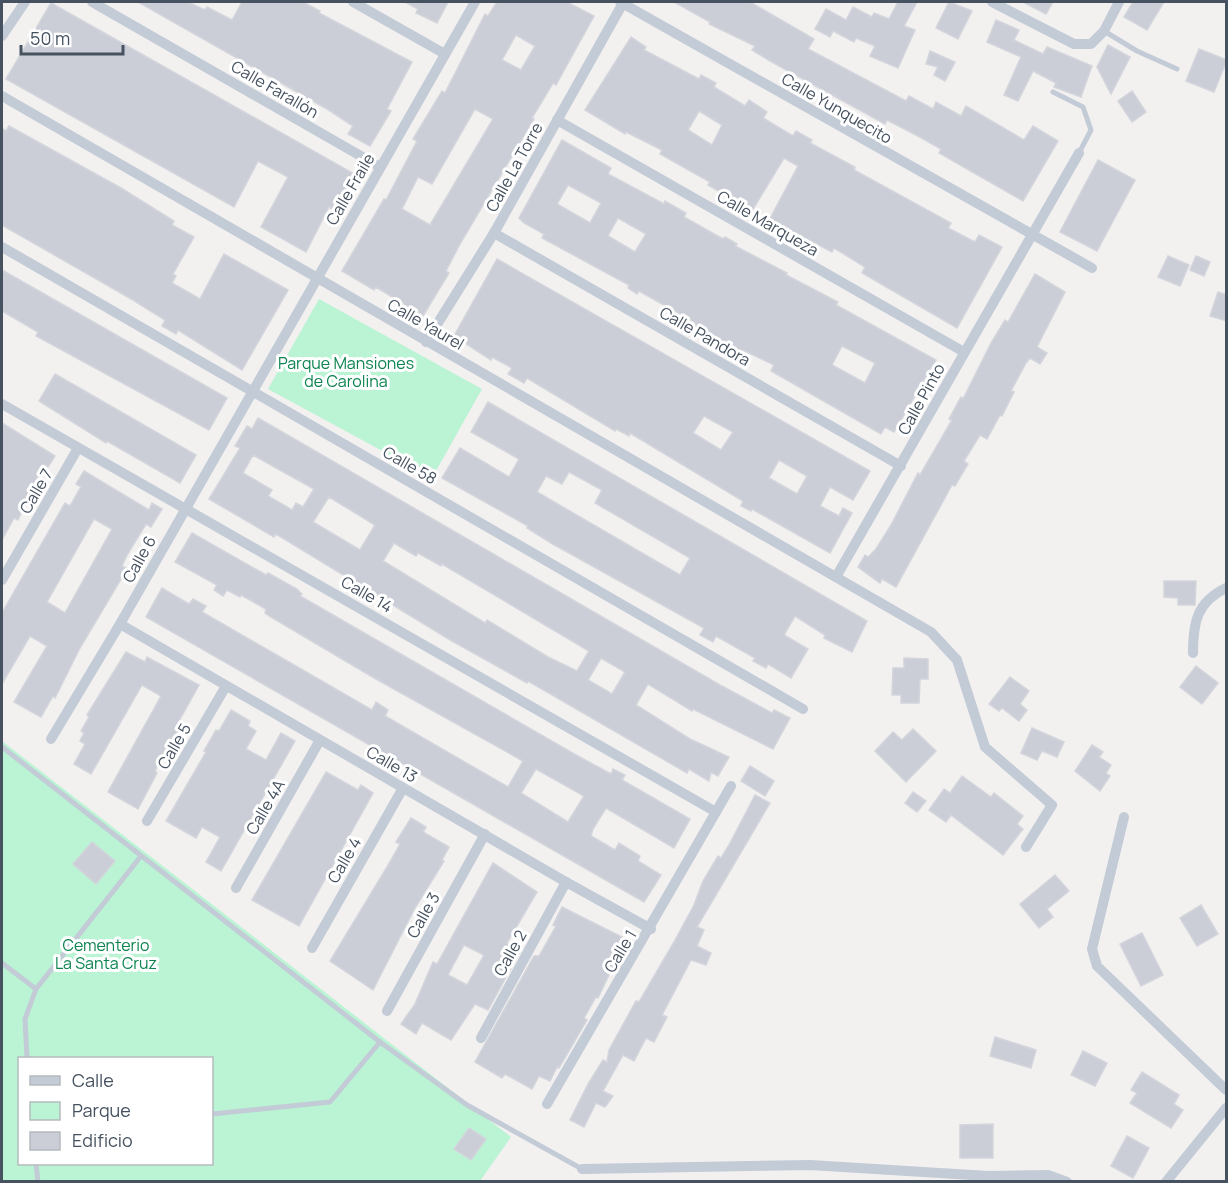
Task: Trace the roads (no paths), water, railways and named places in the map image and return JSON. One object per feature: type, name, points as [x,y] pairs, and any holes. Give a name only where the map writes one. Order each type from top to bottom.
[{"type":"street","points":[[2,36],[25,2]]},
{"type":"street","name":"Calle Farallón","points":[[92,2],[380,167]]},
{"type":"street","points":[[353,2],[445,54]]},
{"type":"street","name":"Calle Fraile","points":[[251,392],[475,2]]},
{"type":"street","name":"Calle La Torre","points":[[426,342],[494,233],[622,2]]},
{"type":"street","name":"Calle Yunquecito","points":[[622,2],[1036,237]]},
{"type":"street","points":[[992,2],[1074,45],[1090,44],[1104,31],[1119,2]]},
{"type":"street","name":"Calle Yaurel","points":[[2,96],[931,632],[957,660],[985,747],[1052,805],[1026,847]]},
{"type":"street","name":"Calle Marqueza","points":[[557,120],[964,352]]},
{"type":"street","name":"Calle Pinto","points":[[836,577],[964,352],[1036,237],[1079,153]]},
{"type":"street","name":"Calle Pandora","points":[[494,233],[900,466]]},
{"type":"street","points":[[1036,237],[1092,268]]},
{"type":"street","name":"Calle 58","points":[[2,247],[803,709]]},
{"type":"street","name":"Calle 6","points":[[51,739],[120,624],[251,392]]},
{"type":"street","name":"Calle 14","points":[[2,404],[186,507],[716,812]]},
{"type":"street","name":"Calle 7","points":[[2,580],[78,448]]},
{"type":"street","points":[[1193,653],[1196,615],[1208,599],[1227,588]]},
{"type":"street","name":"Calle 13","points":[[120,624],[651,929]]},
{"type":"street","name":"Calle 5","points":[[147,821],[226,686]]},
{"type":"street","name":"Calle 4A","points":[[236,888],[320,740]]},
{"type":"street","name":"Calle 1","points":[[548,1104],[651,929],[731,786]]},
{"type":"street","name":"Calle 4","points":[[312,948],[403,788]]},
{"type":"street","points":[[1124,817],[1092,949],[1093,960],[1227,1090]]},
{"type":"street","name":"Calle 3","points":[[387,1011],[485,834]]},
{"type":"street","name":"Calle 2","points":[[481,1038],[566,882]]},
{"type":"street","points":[[1166,1182],[1227,1108]]},
{"type":"street","points":[[582,1169],[810,1165],[988,1179],[1048,1175],[1067,1182]]},
{"type":"lane","points":[[1104,31],[1137,51],[1177,69]]},
{"type":"lane","points":[[1053,92],[1083,107],[1091,130],[1079,153]]},
{"type":"lane","points":[[2,747],[380,1042],[467,1105],[582,1169]]},
{"type":"lane","points":[[27,1057],[25,1018],[36,990],[141,855]]},
{"type":"lane","points":[[2,963],[36,990]]},
{"type":"lane","points":[[213,1114],[330,1102],[380,1042]]},
{"type":"lane","points":[[36,1165],[38,1182]]},
{"type":"park label","name":"Parque Mansiones de Carolina","points":[[346,372]]},
{"type":"park label","name":"Cementerio La Santa Cruz","points":[[106,954]]}]
